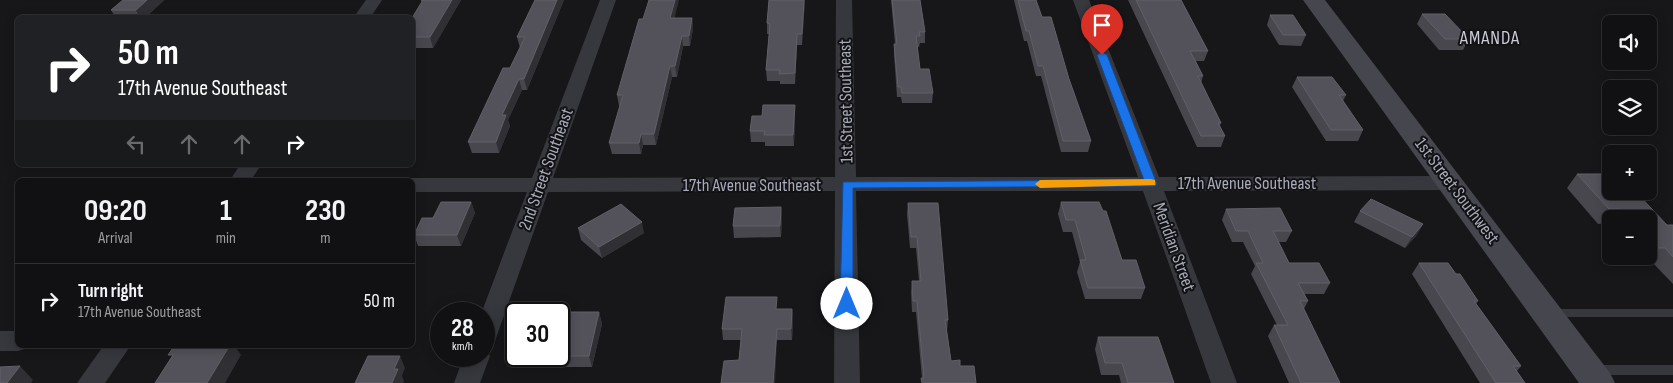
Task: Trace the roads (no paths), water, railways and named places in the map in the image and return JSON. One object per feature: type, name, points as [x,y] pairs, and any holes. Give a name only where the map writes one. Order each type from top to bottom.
[{"type":"street","points":[[363,15],[374,0]]},
{"type":"street","name":"2nd Street Southeast","points":[[495,308],[608,0]]},
{"type":"street","name":"1st Street Southeast","points":[[844,0],[847,184],[847,383]]},
{"type":"street","name":"Meridian Street","points":[[1081,0],[1224,383]]},
{"type":"street","name":"1st Street Southwest","points":[[1314,0],[1593,376]]},
{"type":"street","points":[[241,178],[250,167]]},
{"type":"street","name":"17th Avenue Southeast","points":[[415,185],[1451,183]]},
{"type":"street","points":[[0,341],[15,341]]},
{"type":"street","points":[[90,383],[116,348]]},
{"type":"street","points":[[467,383],[473,367]]},
{"type":"lane","points":[[1546,313],[1673,313]]},
{"type":"lane","points":[[1593,376],[1673,370]]},
{"type":"district","name":"AMANDA","points":[[1490,38]]}]
